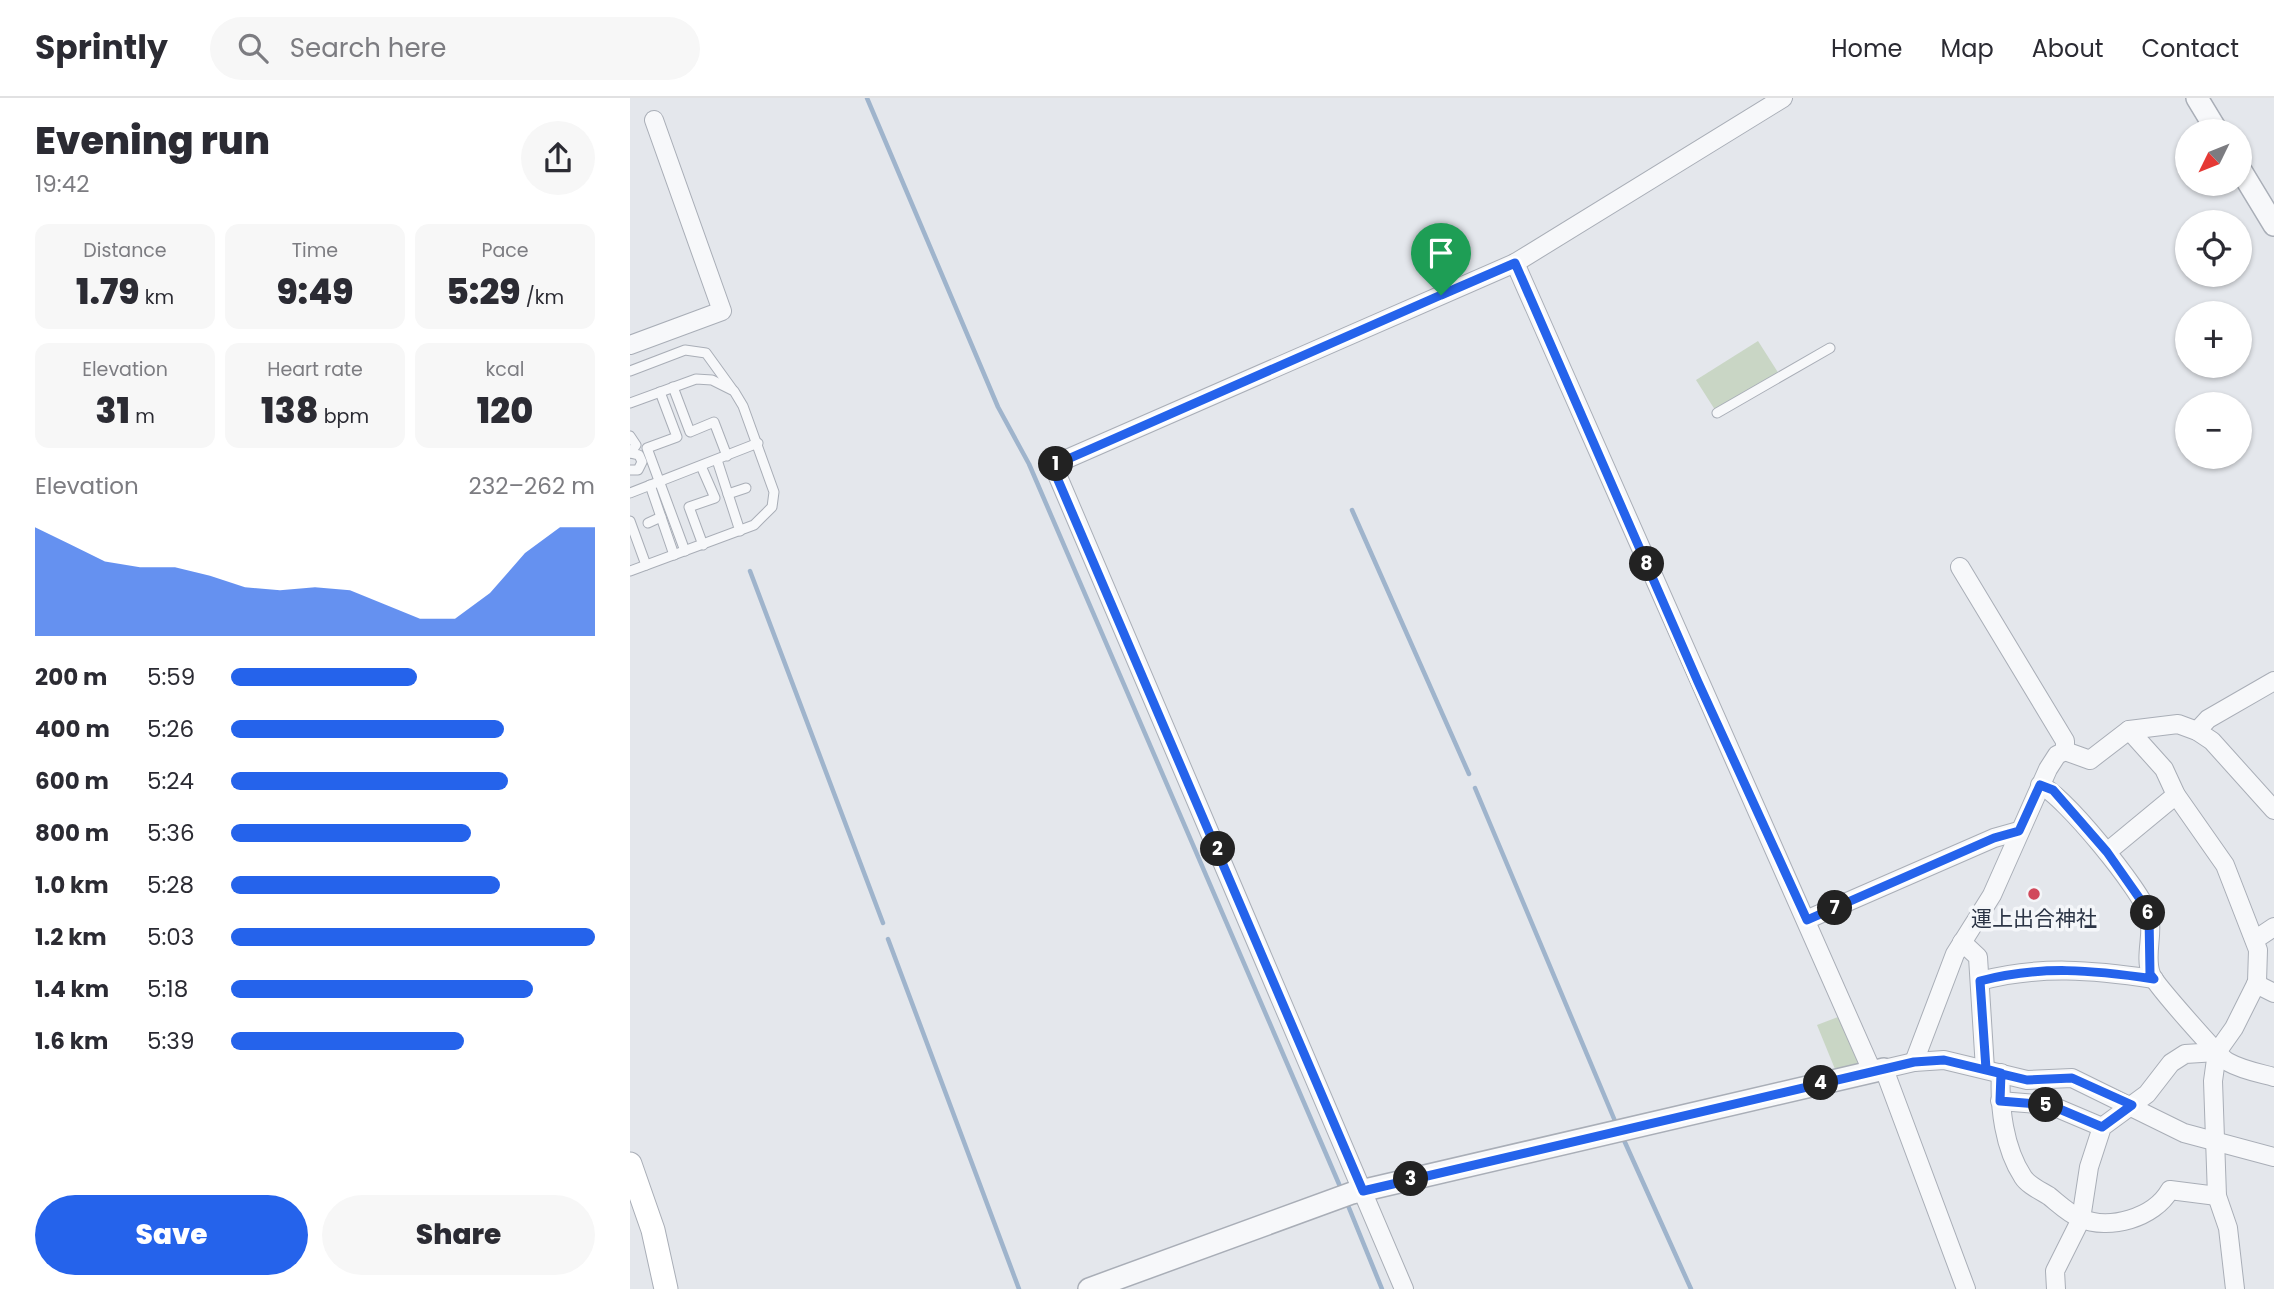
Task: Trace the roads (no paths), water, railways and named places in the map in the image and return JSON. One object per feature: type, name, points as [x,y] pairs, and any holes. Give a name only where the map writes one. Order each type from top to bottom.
[{"type":"main road","points":[[630,1164],[653,1230],[666,1289]]},
{"type":"street","points":[[1404,1289],[1352,1194],[1052,466],[1515,263],[1783,98]]},
{"type":"street","points":[[2197,98],[2210,119]]},
{"type":"street","points":[[630,345],[722,311],[654,120]]},
{"type":"street","points":[[2252,189],[2274,225]]},
{"type":"street","points":[[1515,263],[1698,682],[1878,1070],[1966,1289]]},
{"type":"street","points":[[1960,567],[2065,741],[2065,751]]},
{"type":"street","points":[[2197,731],[2208,719],[2274,681]]},
{"type":"street","points":[[1914,1062],[1962,942],[1992,895],[2040,785],[2057,755],[2065,751],[2090,760],[2129,730],[2166,723],[2197,731],[2231,758],[2274,810]]},
{"type":"street","points":[[2129,730],[2164,769],[2176,795],[2225,865],[2256,939],[2259,963],[2256,984],[2217,1052],[2213,1081],[2217,1196],[2228,1228],[2235,1289]]},
{"type":"street","points":[[2040,785],[2053,790],[2107,852],[2149,916],[2150,974],[2154,979],[2226,1061],[2274,1077]]},
{"type":"street","points":[[2107,852],[2176,795]]},
{"type":"street","points":[[1807,920],[1994,838],[2019,831]]},
{"type":"street","points":[[2256,939],[2274,927]]},
{"type":"street","points":[[1962,942],[1978,957],[1993,1071],[2006,1137],[2024,1179],[2081,1219],[2124,1223],[2145,1214],[2165,1198],[2170,1190],[2217,1196]]},
{"type":"street","points":[[1980,981],[2015,972],[2105,970],[2154,979]]},
{"type":"street","points":[[2256,984],[2274,993]]},
{"type":"street","points":[[2056,1289],[2055,1271],[2081,1219],[2089,1167],[2102,1127],[2147,1094],[2171,1063],[2185,1054],[2217,1052]]},
{"type":"street","points":[[1089,1289],[1352,1194],[1914,1062],[1944,1060],[2027,1080],[2072,1078],[2132,1105],[2184,1133],[2274,1157]]},
{"type":"street","points":[[2000,1101],[2050,1105],[2102,1127]]},
{"type":"lane","points":[[1717,413],[1830,348]]},
{"type":"lane","points":[[630,371],[685,350],[706,353],[733,391],[758,443],[774,492],[772,507],[754,525],[630,571]]},
{"type":"lane","points":[[630,403],[696,379],[712,380],[733,391]]},
{"type":"lane","points":[[673,387],[690,432],[714,422],[728,494],[740,531]]},
{"type":"lane","points":[[660,392],[677,437],[647,448],[651,485],[685,551]]},
{"type":"lane","points":[[630,436],[636,445],[630,453]]},
{"type":"lane","points":[[630,492],[758,443]]},
{"type":"lane","points":[[630,453],[637,453],[642,460],[642,465],[633,470],[651,485]]},
{"type":"lane","points":[[701,466],[715,498],[689,507],[703,545]]},
{"type":"lane","points":[[728,494],[746,488]]},
{"type":"lane","points":[[648,523],[684,510]]},
{"type":"lane","points":[[666,516],[674,555]]},
{"type":"lane","points":[[630,521],[646,565]]},
{"type":"waterway","points":[[867,98],[998,407],[1029,464],[1342,1191]]},
{"type":"waterway","points":[[1352,510],[1469,774]]},
{"type":"waterway","points":[[750,571],[883,923]]},
{"type":"waterway","points":[[1475,788],[1615,1121]]},
{"type":"waterway","points":[[888,939],[1019,1289]]},
{"type":"waterway","points":[[1623,1138],[1691,1289]]},
{"type":"waterway","points":[[1347,1203],[1382,1289]]},
{"type":"place","name":"運上出合神社","points":[[2034,894]]}]
